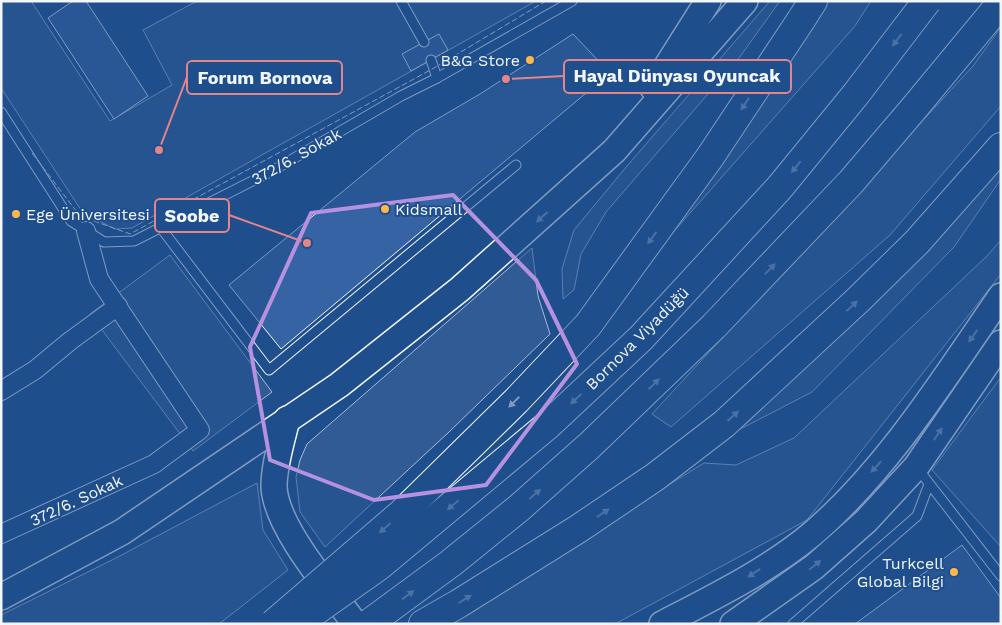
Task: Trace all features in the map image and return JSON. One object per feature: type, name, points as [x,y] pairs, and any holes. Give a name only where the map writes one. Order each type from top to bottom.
[{"type":"highway","name":"Bornova Viyadüğü","points":[[297,624],[379,566],[426,528],[548,425],[641,338],[780,187],[856,94],[927,1]]},
{"type":"highway","points":[[368,624],[451,563],[519,508],[589,446],[714,326],[851,182],[1001,3]]},
{"type":"highway","points":[[273,624],[402,513],[516,401],[588,325],[710,157],[807,11]]},
{"type":"highway","points":[[423,624],[578,529],[655,477],[724,424],[859,299],[917,242],[995,154]]},
{"type":"main road","points":[[614,151],[708,1]]},
{"type":"main road","points":[[1,597],[122,532],[339,385],[460,289],[614,151],[745,1]]},
{"type":"main road","points":[[662,624],[734,587],[810,535],[836,512],[884,458],[941,383],[1001,296]]},
{"type":"main road","points":[[733,624],[821,560],[922,475],[1001,343]]},
{"type":"main road","points":[[287,420],[276,467],[274,488],[279,510],[294,539],[355,624]]},
{"type":"street","name":"372/6. Sokak","points":[[1,534],[154,464],[200,430],[99,279],[86,231]]},
{"type":"street","points":[[1,391],[35,370],[70,341],[118,306]]},
{"type":"lane","points":[[401,1],[424,42]]},
{"type":"lane","name":"372/6. Sokak","points":[[86,231],[104,242],[134,241],[272,171],[401,96],[438,78],[572,1]]},
{"type":"lane","points":[[431,60],[438,78]]},
{"type":"lane","points":[[1,112],[71,221],[86,231]]},
{"type":"lane","points":[[161,228],[269,370],[516,165]]},
{"type":"lane","points":[[922,475],[1001,576]]},
{"type":"lane","points":[[793,624],[917,516],[922,475]]},
{"type":"highlighted area","points":[[453,195],[536,280],[577,364],[486,485],[374,500],[270,460],[250,347],[311,213]]},
{"type":"shaded area","points":[[1,1],[31,1],[110,121],[172,85],[143,30],[197,1],[536,1],[132,228],[115,229],[83,213],[1,88]]},
{"type":"shaded area","points":[[770,1],[780,1],[739,58],[606,212],[581,254],[574,290],[563,299],[562,269],[574,230]]},
{"type":"shaded area","points":[[821,1],[871,1],[855,26],[617,296]]},
{"type":"shaded area","points":[[1001,27],[1001,106],[890,235],[671,427],[652,414],[973,66]]},
{"type":"shaded area","points":[[1001,158],[1001,179],[954,247],[812,392],[723,438]]},
{"type":"shaded area","points":[[1001,240],[1001,274],[807,520],[615,624],[444,624],[704,463],[736,465],[794,438],[987,256]]},
{"type":"shaded area","points":[[532,248],[538,296],[550,334],[449,432],[325,547],[300,512],[296,477],[300,460],[307,444]]},
{"type":"shaded area","points":[[170,255],[272,392],[193,451],[90,314]]},
{"type":"shaded area","points":[[1001,377],[1001,547],[932,470]]},
{"type":"shaded area","points":[[257,483],[263,530],[288,570],[219,624],[1,624],[1,615],[114,559]]},
{"type":"building","points":[[73,1],[86,1],[148,96],[114,119],[48,18]]},
{"type":"building","points":[[439,34],[448,50],[411,71],[402,54]]},
{"type":"building","name":"Kidsmall","points":[[573,34],[610,73],[281,349],[229,285],[415,132],[480,94]]},
{"type":"building","name":"Turkcell Global Bilgi","points":[[962,545],[1001,598],[1001,624],[855,624]]},
{"type":"fence","points":[[32,153],[80,216],[130,234],[434,68],[546,1]]},
{"type":"place","name":"B&G Store","points":[[530,60]]},
{"type":"place","name":"Hayal Dünyası Oyuncak","points":[[506,79]]},
{"type":"place","name":"Forum Bornova","points":[[159,150]]},
{"type":"place","name":"Kidsmall","points":[[385,209]]},
{"type":"place","name":"Ege Üniversitesi","points":[[16,214]]},
{"type":"place","name":"Soobe","points":[[307,243]]},
{"type":"place","name":"Turkcell Global Bilgi","points":[[954,572]]}]
